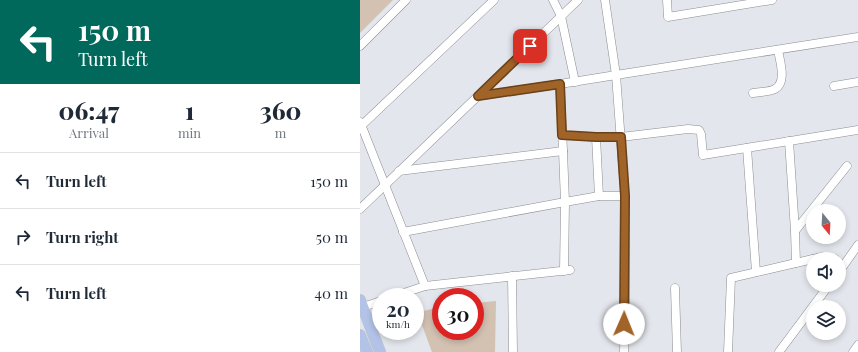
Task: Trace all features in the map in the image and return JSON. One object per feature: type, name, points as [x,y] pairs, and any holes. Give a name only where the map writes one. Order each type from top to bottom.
[{"type":"main road","points":[[361,305],[380,352]]},
{"type":"main road","points":[[360,336],[366,352]]},
{"type":"street","points":[[360,46],[406,0]]},
{"type":"street","points":[[553,0],[561,16],[575,82]]},
{"type":"street","points":[[360,209],[578,0]]},
{"type":"street","points":[[605,0],[616,75],[625,196],[624,352]]},
{"type":"street","points":[[668,0],[668,17],[772,0]]},
{"type":"street","points":[[425,286],[361,124],[490,2]]},
{"type":"street","points":[[478,96],[858,37]]},
{"type":"street","points":[[753,93],[774,90],[779,85],[782,78],[778,50]]},
{"type":"street","points":[[834,86],[858,82]]},
{"type":"street","points":[[419,288],[425,286],[567,270],[560,84]]},
{"type":"street","points":[[562,135],[621,137],[688,129],[699,130],[701,134],[703,155],[858,130]]},
{"type":"street","points":[[596,137],[600,196]]},
{"type":"street","points":[[789,141],[796,263]]},
{"type":"street","points":[[747,148],[756,272]]},
{"type":"street","points":[[399,171],[563,151]]},
{"type":"street","points":[[795,231],[847,166]]},
{"type":"street","points":[[403,232],[600,196],[625,196]]},
{"type":"street","points":[[846,258],[858,245]]},
{"type":"street","points":[[728,352],[731,278],[806,261]]},
{"type":"street","points":[[512,276],[513,352]]},
{"type":"street","points":[[675,288],[677,352]]},
{"type":"street","points":[[779,352],[824,292]]},
{"type":"street","points":[[361,305],[372,303]]},
{"type":"street","points":[[852,352],[858,345]]},
{"type":"shaded area","points":[[360,0],[393,0],[360,33]]},
{"type":"shaded area","points":[[496,301],[495,352],[432,352],[424,330],[424,311],[432,309],[432,340],[484,340],[484,302]]},
{"type":"route","points":[[530,46],[478,96],[560,84],[562,135],[621,137],[625,196],[624,324]]}]
